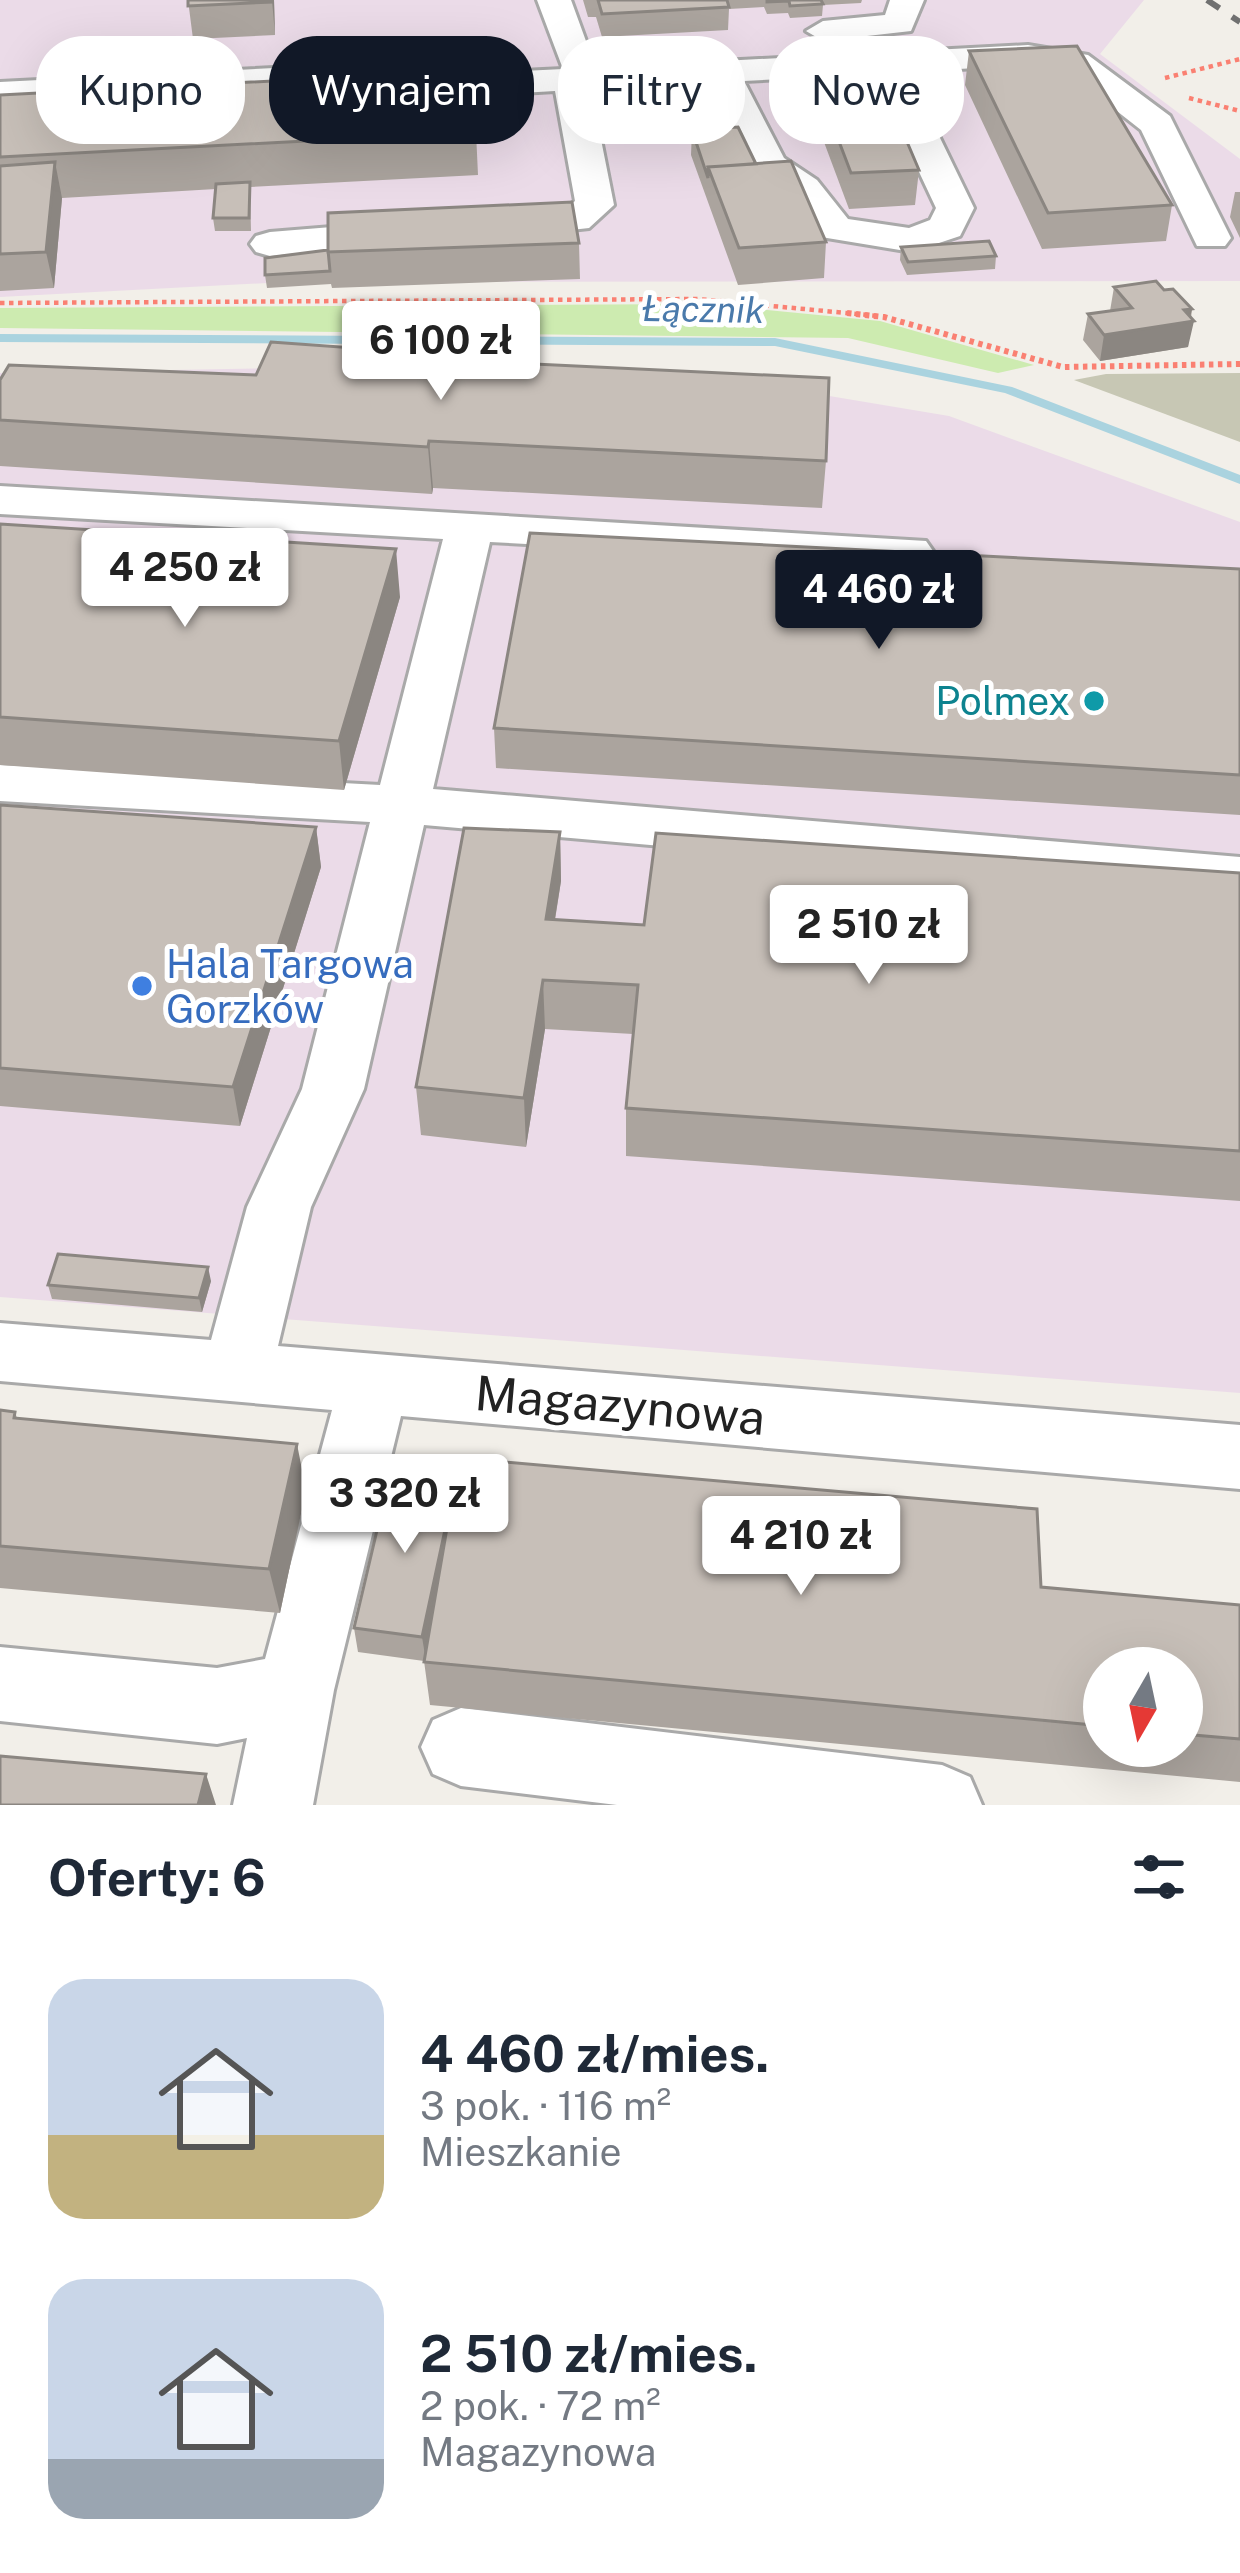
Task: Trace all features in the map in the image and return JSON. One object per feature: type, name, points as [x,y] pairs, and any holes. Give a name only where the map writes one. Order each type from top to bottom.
[{"type":"street","points":[[554,0],[564,36]]},
{"type":"street","points":[[745,38],[899,25],[907,0]]},
{"type":"street","points":[[964,59],[1028,55],[1076,62],[1157,124],[1211,238]]},
{"type":"street","points":[[0,94],[558,72]]},
{"type":"street","points":[[0,111],[558,72]]},
{"type":"street","points":[[745,118],[768,165],[803,188],[835,229],[912,240],[946,228],[955,208],[925,144]]},
{"type":"street","points":[[270,244],[575,220],[595,205],[585,144]]},
{"type":"street","points":[[0,500],[909,550]]},
{"type":"street","points":[[237,1373],[279,1207],[333,1089],[470,524]]},
{"type":"street","points":[[0,783],[401,805],[1240,877]]},
{"type":"street","name":"Magazynowa","points":[[0,1352],[1240,1457]]},
{"type":"street","points":[[273,1805],[295,1690],[374,1384]]},
{"type":"street","points":[[0,1684],[217,1706],[295,1690]]},
{"type":"street","points":[[461,1747],[942,1805]]},
{"type":"path","points":[[1240,59],[1165,78],[1180,95],[1240,111]]},
{"type":"path","points":[[0,303],[698,299],[884,317],[1063,368],[1240,364]]},
{"type":"shaded area","points":[[0,0],[1144,0],[1100,54],[1240,159],[1240,281],[285,282],[0,297]]},
{"type":"shaded area","points":[[463,365],[733,380],[949,416],[1240,522],[1240,1393],[0,1297],[0,373]]},
{"type":"shaded area","points":[[1240,373],[1240,442],[1074,380],[1106,374]]},
{"type":"green space","points":[[704,304],[880,321],[1034,365],[998,373],[848,338],[0,328],[0,308]]},
{"type":"building","points":[[188,0],[272,0],[272,2],[188,6]]},
{"type":"building","points":[[598,0],[727,0],[729,7],[602,14]]},
{"type":"building","points":[[767,0],[821,0],[823,4],[790,6],[789,1]]},
{"type":"building","points":[[1077,46],[1172,205],[1048,213],[969,51]]},
{"type":"building","points":[[269,81],[269,143],[0,157],[0,95],[36,93],[36,144],[245,144],[245,82]]},
{"type":"building","points":[[745,141],[756,164],[708,167],[708,178],[697,144]]},
{"type":"building","points":[[840,144],[908,144],[919,170],[851,173]]},
{"type":"building","points":[[791,161],[826,242],[739,248],[708,167]]},
{"type":"building","points":[[55,162],[46,252],[0,254],[0,166]]},
{"type":"building","points":[[250,182],[249,218],[213,218],[216,184]]},
{"type":"building","points":[[572,202],[579,243],[328,252],[328,213]]},
{"type":"building","points":[[989,241],[996,256],[908,262],[901,247]]},
{"type":"building","points":[[328,250],[330,271],[265,275],[265,258]]},
{"type":"building","points":[[1156,281],[1164,290],[1173,289],[1192,309],[1184,310],[1194,321],[1104,335],[1088,314],[1132,308],[1114,287]]},
{"type":"building","points":[[271,342],[452,355],[451,360],[829,378],[826,461],[429,441],[428,447],[0,420],[0,380],[9,365],[256,375]]},
{"type":"building","points":[[0,524],[396,549],[339,741],[0,717]]},
{"type":"building","points":[[530,533],[1240,569],[1240,775],[494,728]]},
{"type":"building","name":"Hala Targowa Gorzków","points":[[0,805],[316,827],[233,1087],[0,1068]]},
{"type":"building","points":[[464,828],[560,832],[546,919],[644,925],[656,833],[1240,873],[1240,1151],[626,1108],[638,985],[543,980],[524,1098],[416,1087]]},
{"type":"building","points":[[58,1254],[208,1267],[199,1298],[48,1285]]},
{"type":"building","points":[[0,1410],[15,1412],[14,1418],[297,1444],[269,1569],[0,1546]]},
{"type":"building","points":[[459,1458],[1037,1509],[1041,1587],[1240,1605],[1240,1739],[1203,1736],[1203,1647],[1083,1647],[1083,1724],[424,1662]]},
{"type":"building","points":[[390,1475],[455,1483],[422,1637],[354,1628]]},
{"type":"building","points":[[0,1756],[206,1774],[198,1805],[0,1805]]},
{"type":"waterway","name":"Łącznik","points":[[0,338],[775,342],[1008,390],[1240,480]]},
{"type":"railway","points":[[1207,0],[1240,22]]},
{"type":"place","name":"Polmex","points":[[1094,701]]},
{"type":"place","name":"Hala Targowa Gorzków","points":[[142,986]]}]
